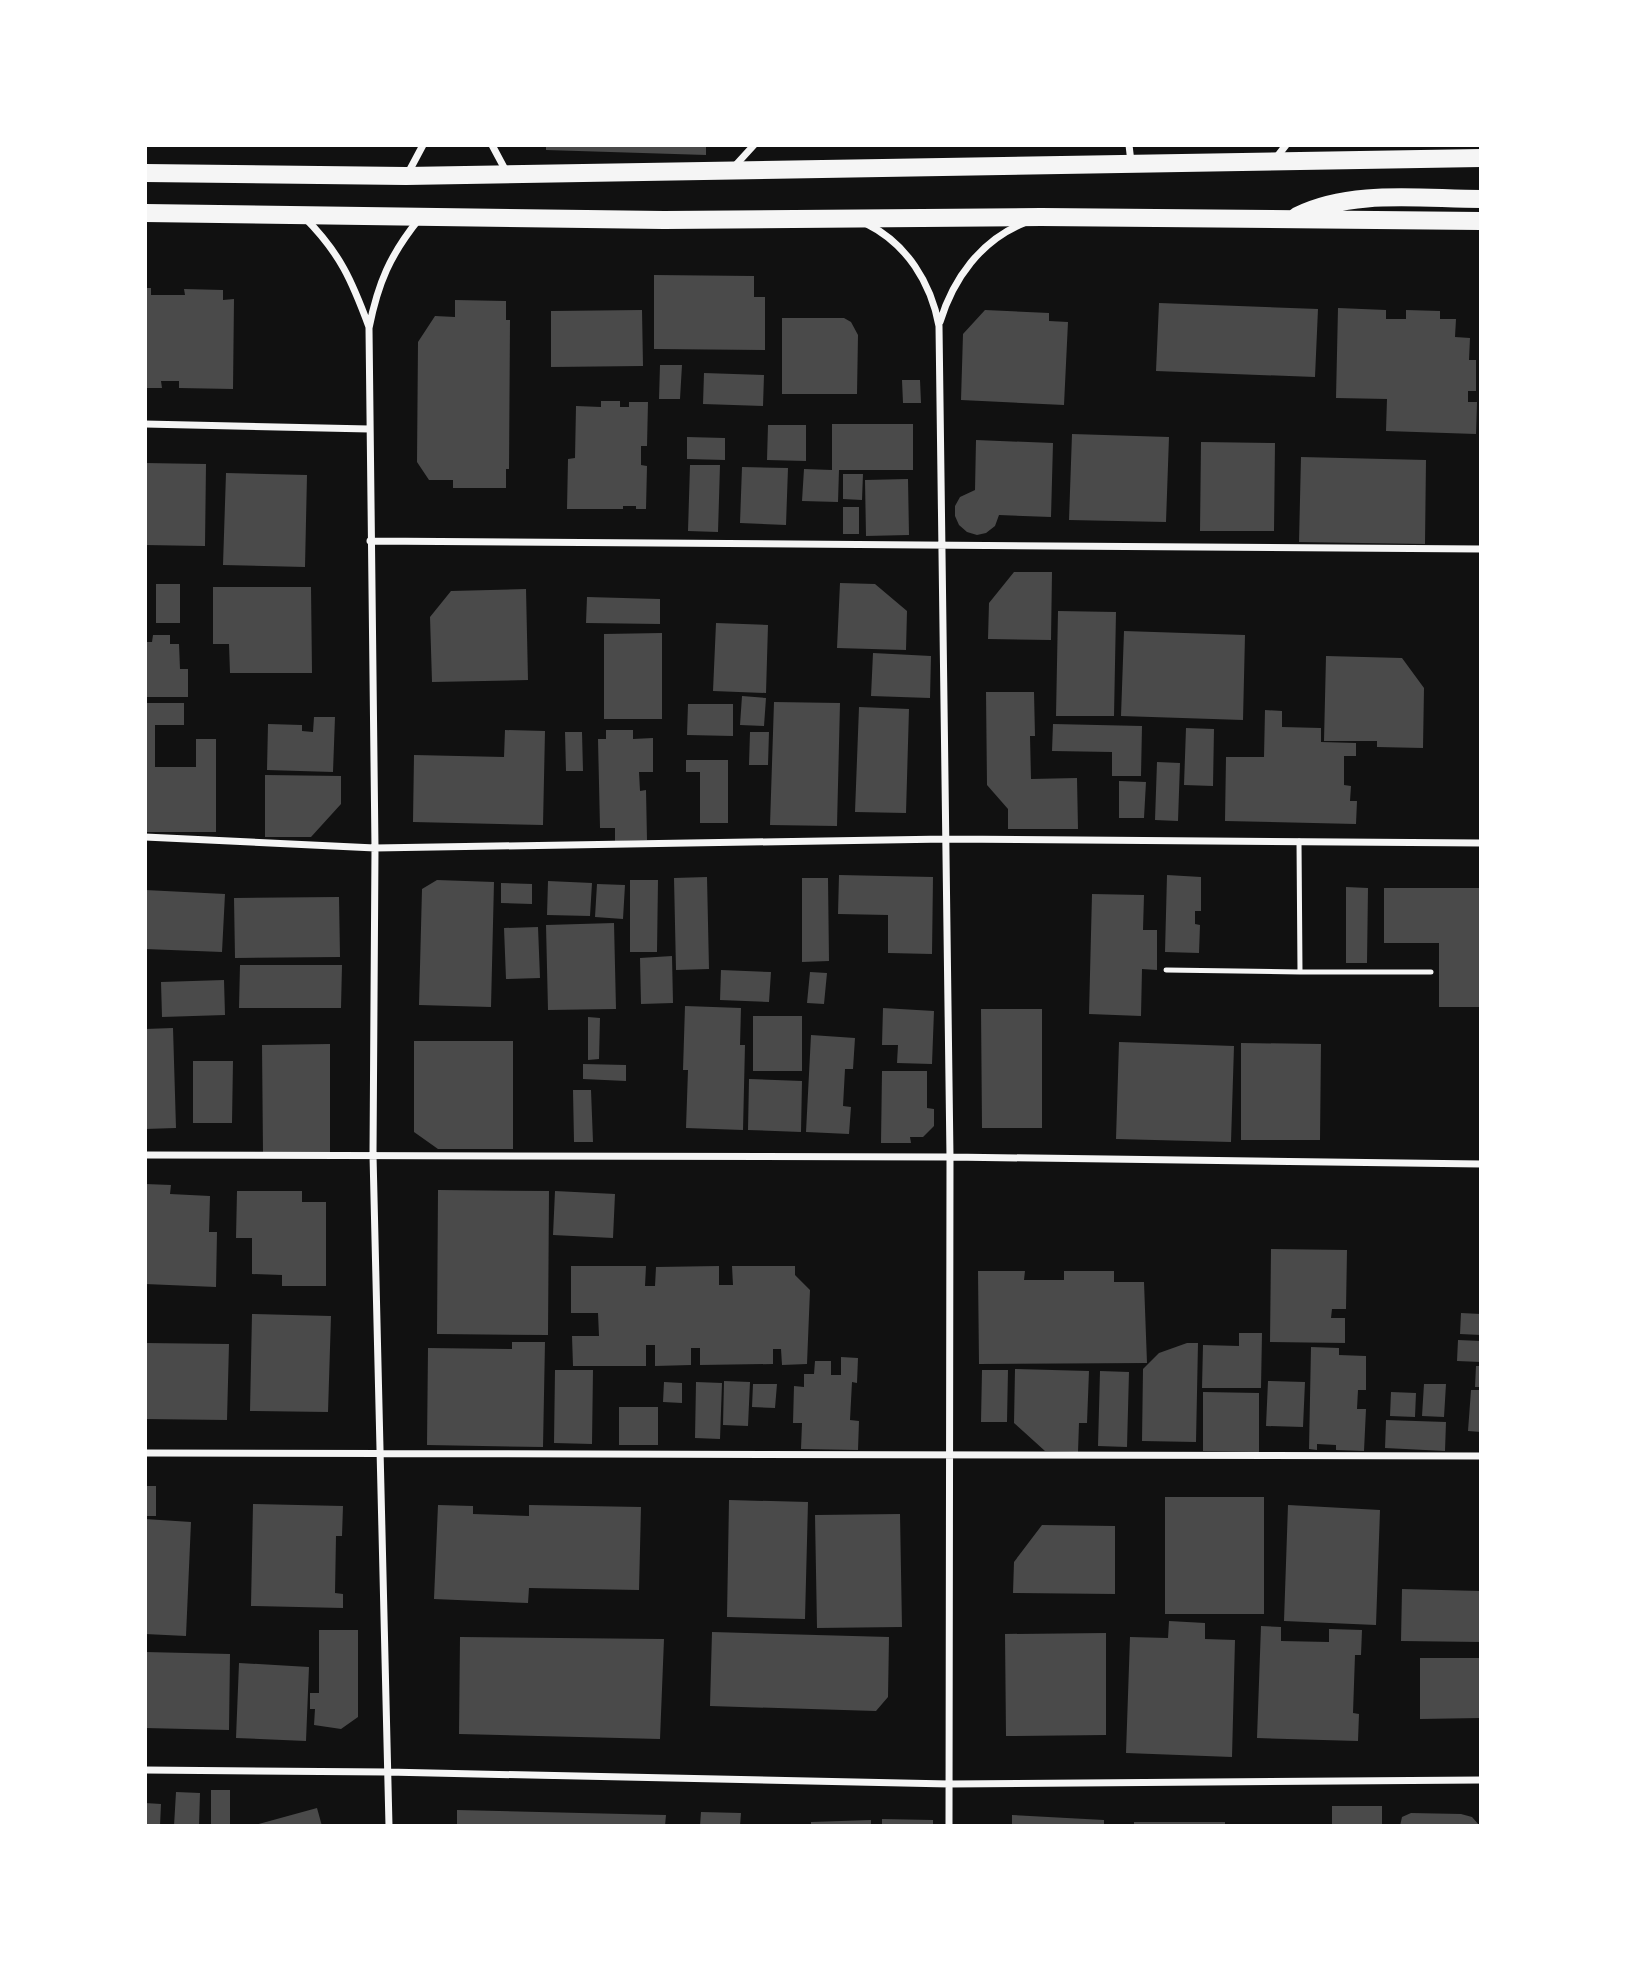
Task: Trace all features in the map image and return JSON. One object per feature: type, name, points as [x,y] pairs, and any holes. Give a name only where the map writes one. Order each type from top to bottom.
[{"type":"main road","points":[[145,173],[406,176],[731,170],[1130,154],[1273,161],[1481,158]]},
{"type":"main road","points":[[1291,219],[1332,202],[1354,199],[1481,200]]},
{"type":"main road","points":[[145,213],[664,219],[1041,217],[1481,221]]},
{"type":"street","points":[[406,176],[423,145]]},
{"type":"street","points":[[492,145],[508,174]]},
{"type":"street","points":[[731,170],[754,145]]},
{"type":"street","points":[[1273,161],[1286,145]]},
{"type":"street","points":[[389,1826],[373,1155],[375,848],[369,328],[376,294],[385,270],[401,241],[423,215]]},
{"type":"street","points":[[302,216],[327,240],[346,269],[369,328]]},
{"type":"street","points":[[939,326],[955,285],[982,249],[1000,235],[1041,217]]},
{"type":"street","points":[[855,218],[892,240],[906,255],[929,289],[939,326],[950,1157],[949,1826]]},
{"type":"street","points":[[145,425],[369,429]]},
{"type":"street","points":[[370,541],[1481,549]]},
{"type":"street","points":[[145,837],[375,848],[946,839],[1481,843]]},
{"type":"street","points":[[145,1155],[950,1157],[1481,1164]]},
{"type":"street","points":[[145,1453],[1481,1456]]},
{"type":"street","points":[[145,1770],[387,1772],[948,1784],[1481,1780]]},
{"type":"lane","points":[[1298,841],[1300,972]]},
{"type":"lane","points":[[1166,970],[1431,972]]},
{"type":"building","points":[[546,145],[706,145],[706,155],[546,150]]},
{"type":"building","points":[[654,275],[754,276],[754,297],[765,297],[765,350],[654,349]]},
{"type":"building","points":[[145,288],[151,288],[151,295],[185,295],[184,289],[223,290],[223,300],[234,299],[233,389],[179,388],[179,381],[161,381],[162,388],[145,388]]},
{"type":"building","points":[[455,300],[506,301],[506,320],[510,320],[509,469],[506,469],[506,488],[453,488],[453,480],[429,480],[417,462],[418,342],[435,316],[455,317]]},
{"type":"building","points":[[1159,303],[1318,309],[1315,377],[1156,371]]},
{"type":"building","points":[[1338,308],[1386,310],[1386,319],[1406,319],[1406,310],[1440,311],[1440,319],[1456,319],[1455,337],[1470,338],[1469,360],[1476,360],[1476,391],[1468,391],[1468,402],[1477,402],[1476,434],[1386,431],[1387,399],[1336,398]]},
{"type":"building","points":[[642,310],[643,366],[551,367],[551,311]]},
{"type":"building","points":[[985,310],[1049,313],[1049,321],[1068,322],[1064,405],[961,400],[963,334]]},
{"type":"building","points":[[782,318],[844,318],[851,322],[858,335],[857,394],[782,394]]},
{"type":"building","points":[[660,365],[682,365],[680,399],[659,399]]},
{"type":"building","points":[[704,373],[764,375],[763,406],[703,404]]},
{"type":"building","points":[[902,380],[920,380],[921,403],[903,403]]},
{"type":"building","points":[[601,401],[620,401],[620,407],[629,407],[629,402],[648,402],[647,446],[641,446],[641,465],[647,466],[646,509],[623,506],[623,509],[567,509],[568,459],[575,458],[576,406],[601,407]]},
{"type":"building","points":[[832,424],[913,424],[913,470],[839,470],[838,502],[802,501],[804,469],[832,470]]},
{"type":"building","points":[[768,425],[806,425],[806,461],[767,460]]},
{"type":"building","points":[[1072,434],[1169,437],[1166,522],[1069,520]]},
{"type":"building","points":[[687,437],[725,438],[725,460],[687,459]]},
{"type":"building","points":[[976,440],[1053,443],[1051,517],[999,515],[995,526],[986,533],[977,535],[967,532],[959,525],[955,506],[960,497],[975,490]]},
{"type":"building","points":[[1201,442],[1275,443],[1274,531],[1200,531]]},
{"type":"building","points":[[1301,457],[1426,460],[1425,544],[1299,542]]},
{"type":"building","points":[[145,463],[206,464],[205,546],[145,545]]},
{"type":"building","points":[[690,465],[720,465],[718,532],[688,531]]},
{"type":"building","points":[[742,467],[788,468],[786,525],[740,523]]},
{"type":"building","points":[[226,473],[307,475],[305,567],[223,565]]},
{"type":"building","points":[[843,474],[863,474],[862,500],[843,499]]},
{"type":"building","points":[[908,479],[909,535],[866,536],[865,480]]},
{"type":"building","points":[[843,507],[859,507],[859,534],[843,534]]},
{"type":"building","points":[[1014,572],[1052,572],[1051,640],[988,639],[989,603]]},
{"type":"building","points":[[840,583],[875,584],[907,611],[906,650],[837,648]]},
{"type":"building","points":[[156,584],[180,584],[180,623],[156,623]]},
{"type":"building","points":[[213,587],[311,587],[312,673],[230,673],[229,644],[213,644]]},
{"type":"building","points":[[526,589],[528,680],[432,682],[430,617],[451,591]]},
{"type":"building","points":[[587,597],[660,599],[660,624],[586,623]]},
{"type":"building","points":[[1058,611],[1116,612],[1114,716],[1056,716]]},
{"type":"building","points":[[716,623],[768,625],[766,693],[713,691]]},
{"type":"building","points":[[1124,631],[1245,635],[1243,720],[1121,716]]},
{"type":"building","points":[[662,633],[662,719],[604,719],[604,634]]},
{"type":"building","points":[[153,635],[170,635],[170,644],[179,644],[180,669],[188,669],[188,697],[145,697],[145,642],[152,642]]},
{"type":"building","points":[[873,653],[931,656],[930,698],[871,696]]},
{"type":"building","points":[[1326,656],[1402,658],[1424,688],[1423,748],[1377,747],[1377,741],[1324,741]]},
{"type":"building","points":[[986,692],[1034,692],[1035,736],[1030,736],[1031,779],[1077,778],[1078,829],[1008,829],[1008,809],[987,785]]},
{"type":"building","points":[[742,696],[766,698],[764,726],[740,725]]},
{"type":"building","points":[[774,702],[840,703],[837,826],[770,825]]},
{"type":"building","points":[[145,703],[184,703],[184,725],[155,725],[155,767],[196,767],[196,739],[216,739],[216,832],[145,832]]},
{"type":"building","points":[[688,704],[733,704],[733,736],[687,735]]},
{"type":"building","points":[[859,707],[909,709],[906,813],[855,812]]},
{"type":"building","points":[[1265,710],[1282,711],[1282,727],[1321,728],[1321,742],[1356,743],[1356,756],[1344,756],[1344,785],[1351,786],[1350,801],[1357,801],[1356,824],[1225,821],[1226,757],[1264,757]]},
{"type":"building","points":[[314,717],[335,717],[333,772],[267,770],[268,724],[302,725],[302,731],[313,732]]},
{"type":"building","points":[[1053,724],[1142,726],[1141,776],[1112,776],[1112,752],[1052,751]]},
{"type":"building","points":[[1186,728],[1214,729],[1213,786],[1184,785]]},
{"type":"building","points":[[505,730],[545,731],[543,825],[413,822],[414,755],[504,757]]},
{"type":"building","points":[[606,730],[633,730],[633,739],[653,738],[653,772],[639,772],[640,791],[646,790],[647,840],[615,841],[615,828],[600,828],[598,739],[606,739]]},
{"type":"building","points":[[565,732],[582,732],[583,771],[566,771]]},
{"type":"building","points":[[750,732],[769,732],[768,765],[749,765]]},
{"type":"building","points":[[686,760],[728,760],[728,823],[700,823],[700,772],[686,772]]},
{"type":"building","points":[[1157,762],[1180,763],[1178,821],[1155,820]]},
{"type":"building","points":[[265,775],[341,776],[341,804],[311,837],[265,837]]},
{"type":"building","points":[[1119,781],[1146,782],[1144,818],[1119,818]]},
{"type":"building","points":[[839,875],[933,877],[932,954],[888,953],[888,915],[838,914]]},
{"type":"building","points":[[1167,875],[1201,877],[1201,911],[1195,911],[1195,924],[1200,925],[1199,953],[1165,952]]},
{"type":"building","points":[[707,877],[709,969],[676,970],[674,878]]},
{"type":"building","points":[[802,878],[828,878],[829,961],[802,962]]},
{"type":"building","points":[[437,880],[494,882],[491,1007],[419,1005],[422,889]]},
{"type":"building","points":[[630,880],[658,880],[657,952],[630,952]]},
{"type":"building","points":[[548,881],[592,883],[590,916],[547,915]]},
{"type":"building","points":[[501,883],[532,884],[532,904],[501,903]]},
{"type":"building","points":[[597,884],[625,885],[623,919],[595,917]]},
{"type":"building","points":[[1346,887],[1368,888],[1367,963],[1346,963]]},
{"type":"building","points":[[1384,888],[1481,888],[1481,1007],[1439,1007],[1439,943],[1384,943]]},
{"type":"building","points":[[145,890],[225,894],[222,952],[145,949]]},
{"type":"building","points":[[1092,894],[1144,895],[1143,930],[1157,930],[1157,970],[1142,969],[1141,1016],[1089,1014]]},
{"type":"building","points":[[339,897],[340,957],[235,958],[234,898]]},
{"type":"building","points":[[614,923],[616,1009],[548,1010],[546,925]]},
{"type":"building","points":[[538,927],[540,978],[506,979],[504,928]]},
{"type":"building","points":[[672,956],[673,1003],[641,1004],[640,958]]},
{"type":"building","points":[[240,965],[342,965],[341,1008],[239,1008]]},
{"type":"building","points":[[721,970],[771,972],[769,1002],[720,1000]]},
{"type":"building","points":[[810,972],[827,973],[824,1004],[807,1003]]},
{"type":"building","points":[[224,980],[225,1015],[162,1017],[161,982]]},
{"type":"building","points":[[685,1006],[741,1008],[740,1045],[745,1045],[743,1130],[686,1128],[688,1070],[683,1070]]},
{"type":"building","points":[[883,1008],[934,1011],[932,1064],[897,1063],[898,1045],[882,1045]]},
{"type":"building","points":[[981,1009],[1042,1009],[1042,1128],[982,1128]]},
{"type":"building","points":[[753,1016],[802,1016],[802,1071],[753,1071]]},
{"type":"building","points":[[588,1017],[600,1018],[599,1059],[588,1060]]},
{"type":"building","points":[[173,1028],[176,1128],[145,1129],[145,1029]]},
{"type":"building","points":[[811,1035],[855,1038],[853,1069],[845,1069],[843,1106],[851,1107],[849,1134],[806,1132]]},
{"type":"building","points":[[414,1041],[513,1041],[513,1149],[438,1149],[414,1132]]},
{"type":"building","points":[[1119,1042],[1234,1046],[1231,1142],[1116,1139]]},
{"type":"building","points":[[1241,1043],[1321,1044],[1320,1140],[1241,1140]]},
{"type":"building","points":[[330,1044],[330,1153],[263,1153],[262,1045]]},
{"type":"building","points":[[193,1061],[233,1061],[232,1123],[193,1123]]},
{"type":"building","points":[[583,1064],[626,1065],[626,1081],[583,1079]]},
{"type":"building","points":[[882,1071],[927,1071],[927,1108],[934,1109],[934,1126],[923,1137],[910,1137],[911,1143],[881,1143]]},
{"type":"building","points":[[749,1079],[802,1081],[801,1132],[748,1130]]},
{"type":"building","points":[[573,1090],[591,1090],[593,1142],[574,1142]]},
{"type":"building","points":[[145,1184],[171,1185],[170,1194],[210,1196],[209,1232],[217,1232],[216,1287],[145,1284]]},
{"type":"building","points":[[438,1190],[549,1191],[548,1335],[437,1334]]},
{"type":"building","points":[[237,1191],[302,1191],[302,1202],[326,1202],[326,1286],[282,1286],[282,1275],[252,1274],[252,1238],[236,1238]]},
{"type":"building","points":[[555,1191],[615,1194],[613,1238],[553,1235]]},
{"type":"building","points":[[1271,1249],[1347,1250],[1346,1309],[1332,1309],[1331,1318],[1345,1318],[1345,1343],[1270,1342]]},
{"type":"building","points":[[571,1266],[646,1266],[645,1286],[655,1286],[656,1267],[719,1266],[719,1285],[733,1285],[732,1266],[795,1266],[795,1275],[810,1290],[807,1364],[782,1365],[781,1349],[773,1349],[773,1364],[700,1365],[700,1348],[691,1348],[691,1365],[655,1366],[655,1345],[646,1345],[646,1366],[573,1366],[572,1336],[599,1336],[598,1313],[571,1313]]},
{"type":"building","points":[[978,1271],[1025,1271],[1024,1280],[1064,1280],[1064,1271],[1114,1271],[1114,1282],[1144,1282],[1147,1363],[979,1364]]},
{"type":"building","points":[[1461,1313],[1481,1314],[1481,1335],[1460,1334]]},
{"type":"building","points":[[252,1314],[331,1316],[328,1412],[250,1411]]},
{"type":"building","points":[[1239,1333],[1262,1333],[1261,1388],[1202,1388],[1203,1345],[1239,1346]]},
{"type":"building","points":[[1458,1340],[1481,1341],[1481,1362],[1457,1361]]},
{"type":"building","points":[[512,1342],[545,1342],[543,1447],[427,1445],[428,1348],[512,1349]]},
{"type":"building","points":[[145,1343],[229,1344],[227,1420],[145,1419]]},
{"type":"building","points":[[1187,1343],[1198,1343],[1196,1442],[1142,1441],[1143,1369],[1159,1353]]},
{"type":"building","points":[[1311,1347],[1339,1348],[1339,1355],[1366,1356],[1366,1390],[1358,1390],[1357,1409],[1366,1409],[1364,1451],[1336,1450],[1336,1445],[1317,1444],[1317,1450],[1309,1449]]},
{"type":"building","points":[[841,1357],[858,1358],[857,1383],[852,1382],[850,1420],[859,1421],[858,1450],[801,1449],[802,1423],[793,1423],[794,1386],[804,1387],[804,1374],[814,1374],[815,1361],[831,1361],[831,1375],[841,1375]]},
{"type":"building","points":[[1476,1366],[1481,1366],[1481,1387],[1475,1387]]},
{"type":"building","points":[[1015,1369],[1089,1371],[1087,1423],[1079,1423],[1078,1452],[1045,1451],[1014,1423]]},
{"type":"building","points":[[555,1370],[593,1370],[592,1444],[554,1443]]},
{"type":"building","points":[[982,1370],[1008,1370],[1007,1422],[981,1422]]},
{"type":"building","points":[[1100,1371],[1129,1372],[1127,1447],[1098,1446]]},
{"type":"building","points":[[724,1381],[750,1382],[748,1426],[723,1425]]},
{"type":"building","points":[[1268,1381],[1305,1382],[1303,1427],[1266,1426]]},
{"type":"building","points":[[664,1382],[682,1383],[682,1403],[663,1402]]},
{"type":"building","points":[[696,1382],[722,1383],[720,1439],[695,1438]]},
{"type":"building","points":[[753,1384],[777,1384],[775,1408],[752,1407]]},
{"type":"building","points":[[1424,1384],[1446,1384],[1444,1417],[1422,1416]]},
{"type":"building","points":[[1471,1390],[1481,1390],[1481,1432],[1468,1431]]},
{"type":"building","points":[[1203,1392],[1259,1393],[1259,1452],[1203,1451]]},
{"type":"building","points":[[1391,1392],[1416,1393],[1415,1417],[1390,1416]]},
{"type":"building","points":[[619,1407],[658,1407],[658,1445],[619,1445]]},
{"type":"building","points":[[1386,1420],[1446,1422],[1445,1451],[1385,1448]]},
{"type":"building","points":[[145,1486],[156,1486],[156,1516],[145,1516]]},
{"type":"building","points":[[1165,1497],[1264,1497],[1264,1614],[1165,1614]]},
{"type":"building","points":[[729,1500],[808,1502],[805,1619],[727,1617]]},
{"type":"building","points":[[253,1504],[343,1506],[342,1536],[336,1536],[335,1593],[343,1594],[343,1608],[251,1606]]},
{"type":"building","points":[[438,1505],[473,1506],[473,1514],[529,1516],[529,1505],[641,1507],[639,1590],[529,1588],[528,1603],[434,1599]]},
{"type":"building","points":[[1288,1505],[1380,1510],[1376,1625],[1284,1621]]},
{"type":"building","points":[[900,1514],[902,1627],[817,1628],[815,1515]]},
{"type":"building","points":[[145,1519],[191,1522],[186,1636],[145,1634]]},
{"type":"building","points":[[1042,1525],[1115,1526],[1115,1594],[1013,1593],[1014,1562]]},
{"type":"building","points":[[1402,1589],[1481,1591],[1481,1642],[1401,1641]]},
{"type":"building","points":[[1169,1621],[1205,1623],[1205,1639],[1235,1640],[1232,1757],[1126,1753],[1130,1637],[1168,1638]]},
{"type":"building","points":[[1261,1626],[1281,1627],[1281,1641],[1329,1642],[1329,1629],[1362,1630],[1361,1655],[1355,1655],[1353,1713],[1359,1714],[1358,1741],[1257,1738]]},
{"type":"building","points":[[319,1630],[358,1630],[358,1717],[341,1729],[314,1725],[315,1709],[310,1709],[310,1693],[319,1693]]},
{"type":"building","points":[[712,1632],[889,1637],[888,1697],[876,1711],[710,1706]]},
{"type":"building","points":[[1106,1633],[1106,1735],[1006,1736],[1005,1634]]},
{"type":"building","points":[[460,1637],[664,1639],[660,1739],[459,1734]]},
{"type":"building","points":[[145,1652],[230,1654],[229,1730],[145,1728]]},
{"type":"building","points":[[1420,1658],[1481,1658],[1481,1718],[1420,1719]]},
{"type":"building","points":[[239,1663],[309,1667],[306,1741],[236,1738]]},
{"type":"building","points":[[211,1790],[230,1790],[230,1826],[211,1826]]},
{"type":"building","points":[[176,1792],[200,1793],[199,1826],[174,1826]]},
{"type":"building","points":[[145,1803],[161,1804],[160,1826],[145,1826]]},
{"type":"building","points":[[1332,1806],[1382,1806],[1382,1826],[1332,1826]]},
{"type":"building","points":[[317,1808],[322,1826],[255,1826],[255,1825]]},
{"type":"building","points":[[457,1810],[666,1815],[665,1826],[457,1826]]},
{"type":"building","points":[[701,1812],[741,1813],[740,1826],[700,1826]]},
{"type":"building","points":[[1411,1813],[1461,1814],[1472,1817],[1480,1826],[1400,1826],[1402,1817]]},
{"type":"building","points":[[1012,1815],[1104,1820],[1104,1826],[1012,1826]]},
{"type":"building","points":[[882,1819],[933,1820],[933,1826],[882,1826]]},
{"type":"building","points":[[871,1820],[871,1826],[811,1826],[811,1822]]},
{"type":"building","points":[[1134,1822],[1225,1822],[1225,1826],[1134,1826]]}]
